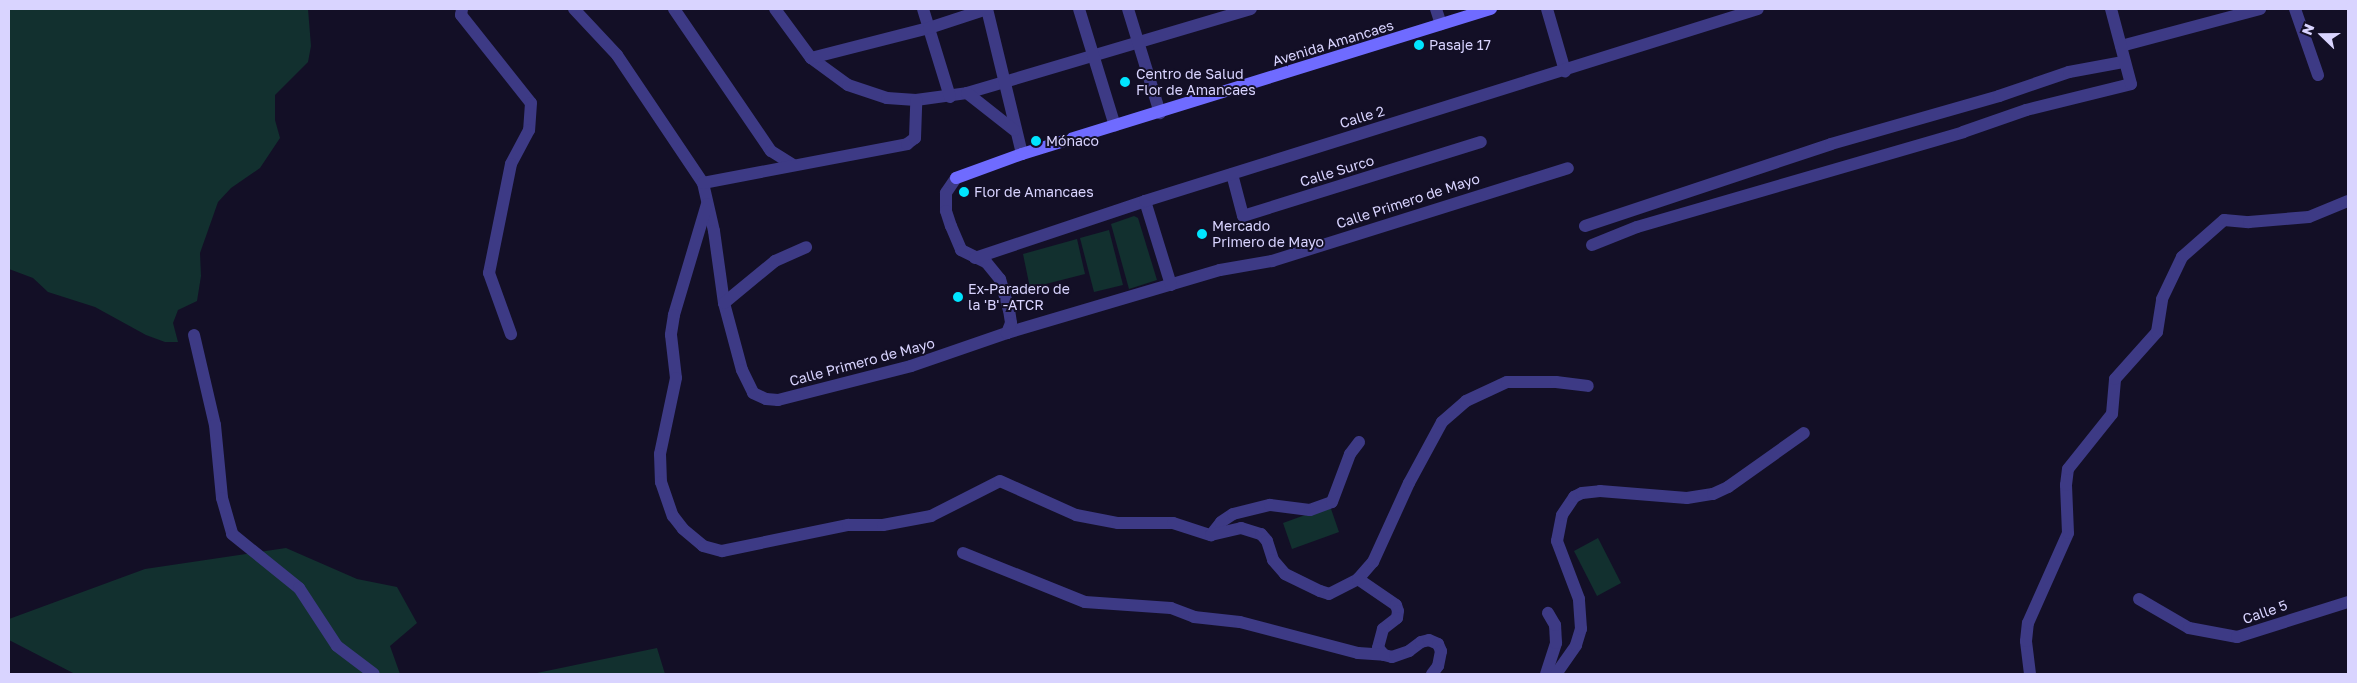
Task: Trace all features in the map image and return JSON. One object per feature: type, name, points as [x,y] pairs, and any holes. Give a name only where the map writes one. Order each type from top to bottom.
[{"type":"street","points":[[462,9],[461,15],[532,103],[529,130],[511,164],[489,273],[511,334]]},
{"type":"street","points":[[574,9],[616,55],[702,183],[708,202],[724,303]]},
{"type":"street","points":[[674,9],[771,151],[792,164]]},
{"type":"street","points":[[775,9],[811,58],[848,85],[887,98],[916,100],[967,93],[1251,9]]},
{"type":"street","points":[[923,9],[950,96]]},
{"type":"street","points":[[811,58],[929,28],[987,9],[1002,82],[1022,154]]},
{"type":"street","points":[[1079,9],[1115,126]]},
{"type":"street","points":[[1128,9],[1137,44],[1160,113]]},
{"type":"street","points":[[1436,9],[1441,24]]},
{"type":"street","name":"Avenida Amancaes","points":[[975,258],[961,250],[946,211],[948,187],[956,178],[1022,154],[1160,113],[1490,9]]},
{"type":"street","points":[[1547,9],[1565,71]]},
{"type":"street","name":"Calle 2","points":[[975,258],[1144,201],[1565,71],[1758,9]]},
{"type":"street","points":[[1592,245],[1637,227],[1963,132],[2026,110],[2131,84],[2123,62],[2121,46],[2110,9]]},
{"type":"street","points":[[2121,46],[2260,9]]},
{"type":"street","points":[[2295,9],[2318,75]]},
{"type":"street","points":[[1585,226],[1831,144],[1999,96],[2069,72],[2123,62]]},
{"type":"street","points":[[967,93],[1014,130]]},
{"type":"street","points":[[702,183],[912,142],[915,138],[916,100]]},
{"type":"street","name":"Calle Surco","points":[[1232,174],[1243,216],[1481,142]]},
{"type":"street","name":"Calle Primero de Mayo","points":[[724,303],[746,381],[753,393],[766,399],[778,400],[911,366],[1007,333],[1220,270],[1272,261],[1568,168]]},
{"type":"street","points":[[1144,201],[1171,285]]},
{"type":"street","points":[[2030,674],[2026,641],[2028,623],[2068,533],[2066,486],[2068,469],[2112,414],[2113,389],[2120,373],[2134,361],[2157,332],[2162,298],[2182,257],[2224,220],[2249,222],[2309,217],[2348,201]]},
{"type":"street","points":[[708,202],[674,315],[671,335],[676,378],[660,454],[661,482],[673,516],[683,529],[703,546],[722,551],[848,525],[883,525],[931,516],[1000,481],[1076,515],[1118,523],[1173,523],[1211,535],[1241,528],[1261,534],[1267,541],[1273,560],[1285,574],[1329,594],[1358,579],[1373,562],[1408,483],[1442,422],[1460,406],[1507,382],[1556,382],[1588,386]]},
{"type":"street","points":[[724,303],[775,260],[806,247]]},
{"type":"street","points":[[975,258],[994,268],[1000,279],[1011,322],[1007,333]]},
{"type":"street","points":[[194,335],[215,425],[222,498],[232,534],[299,588],[337,646],[374,674]]},
{"type":"street","points":[[1556,674],[1576,645],[1581,629],[1579,599],[1557,541],[1562,515],[1574,497],[1582,492],[1600,491],[1687,498],[1713,494],[1728,487],[1804,433]]},
{"type":"street","points":[[1211,535],[1221,522],[1234,514],[1270,505],[1310,510],[1332,502],[1350,454],[1359,442]]},
{"type":"street","points":[[963,553],[1085,602],[1171,608],[1194,617],[1240,622],[1358,654],[1399,655],[1429,640],[1438,644],[1441,651],[1438,666],[1432,674]]},
{"type":"street","points":[[1358,579],[1396,605],[1398,611],[1397,618],[1383,629],[1378,642],[1384,655]]},
{"type":"street","name":"Calle 5","points":[[2139,599],[2189,628],[2238,637],[2348,602]]},
{"type":"street","points":[[1546,674],[1556,643],[1555,626],[1548,613]]},
{"type":"green space","points":[[9,9],[308,9],[311,46],[308,62],[275,95],[275,120],[280,138],[260,168],[231,188],[218,202],[200,253],[201,276],[197,301],[178,310],[173,323],[178,342],[165,342],[146,335],[95,307],[48,292],[33,278],[9,269]]},
{"type":"green space","points":[[1134,216],[1138,218],[1157,280],[1129,289],[1111,224]]},
{"type":"green space","points":[[1109,230],[1123,285],[1094,292],[1080,238]]},
{"type":"green space","points":[[1077,239],[1085,274],[1030,288],[1023,254]]},
{"type":"green space","points":[[1330,506],[1339,532],[1292,549],[1283,523]]},
{"type":"green space","points":[[1598,538],[1621,583],[1597,596],[1574,551]]},
{"type":"green space","points":[[286,548],[357,579],[397,587],[417,623],[390,646],[400,674],[75,674],[9,640],[9,619],[145,569]]},
{"type":"green space","points":[[657,648],[665,674],[532,674]]},
{"type":"place","name":"Pasaje 17","points":[[1419,45]]},
{"type":"place","name":"Centro de Salud Flor de Amancaes","points":[[1125,82]]},
{"type":"place","name":"Mónaco","points":[[1036,141]]},
{"type":"place","name":"Flor de Amancaes","points":[[964,192]]},
{"type":"place","name":"Mercado Primero de Mayo","points":[[1202,234]]},
{"type":"place","name":"Ex-Paradero de la 'B' -ATCR","points":[[958,297]]}]
